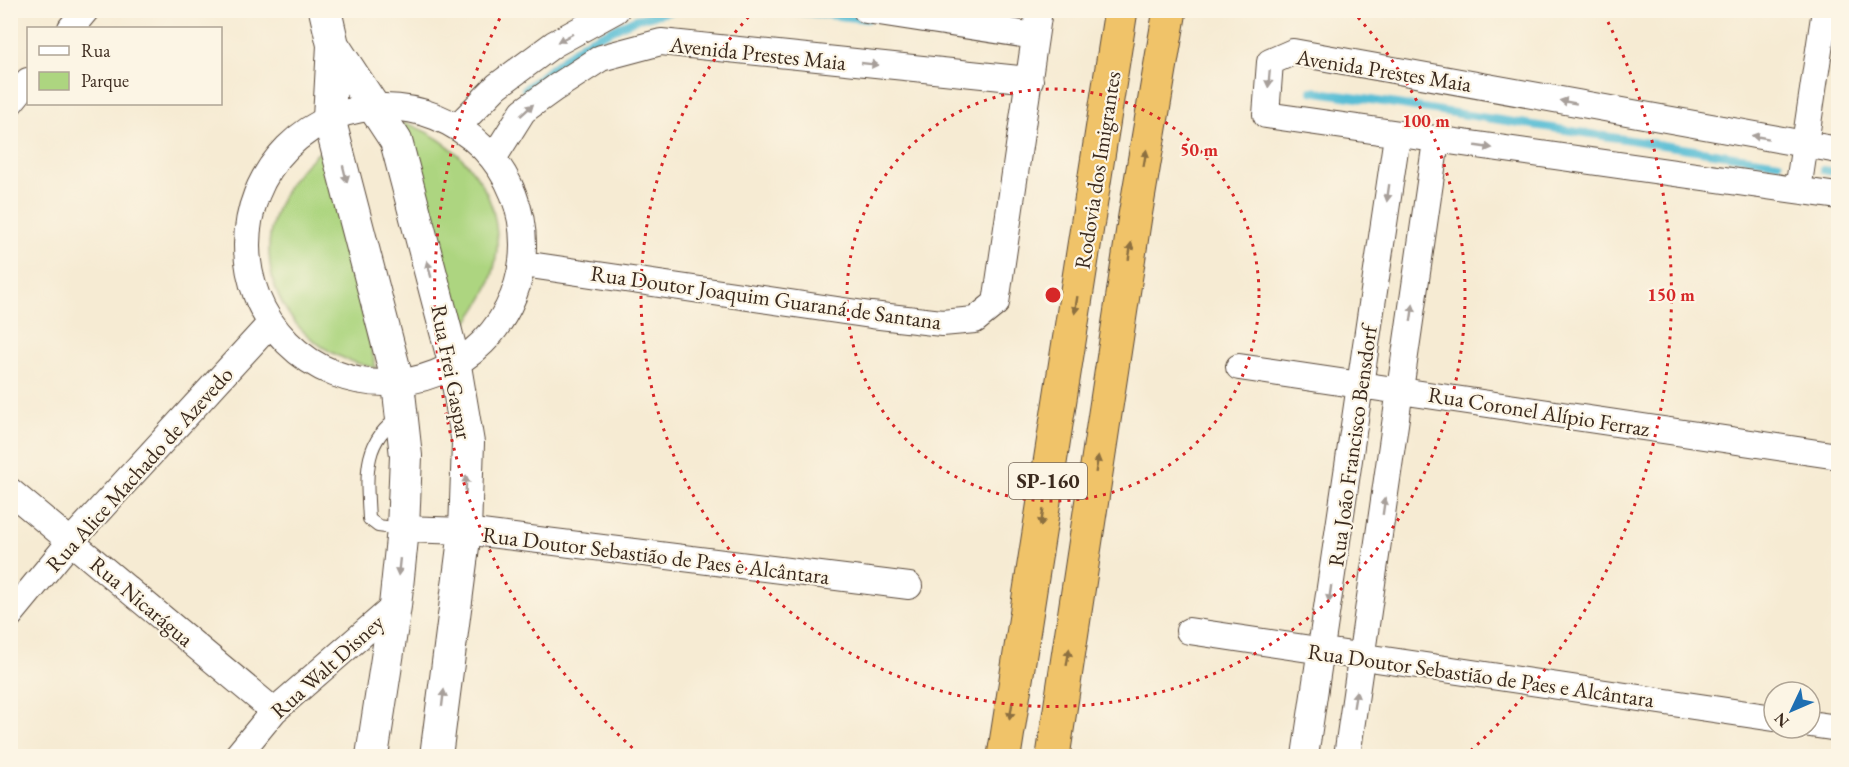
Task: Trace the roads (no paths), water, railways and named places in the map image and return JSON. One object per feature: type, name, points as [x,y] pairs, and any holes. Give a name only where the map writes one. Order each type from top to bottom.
[{"type":"highway","name":"Rodovia dos Imigrantes","points":[[1004,756],[1121,10]]},
{"type":"highway","name":"Rodovia dos Imigrantes","points":[[1053,756],[1135,216],[1170,10]]},
{"type":"street","points":[[72,27],[86,10]]},
{"type":"street","name":"Rua Frei Gaspar","points":[[325,10],[333,45],[329,118],[398,383],[406,456],[403,529],[395,606],[372,756]]},
{"type":"street","points":[[458,126],[497,87],[554,44],[616,10]]},
{"type":"street","points":[[866,10],[1035,36]]},
{"type":"street","name":"Rua Doutor Joaquim Guaraná de Santana","points":[[523,264],[871,315],[942,323],[975,320],[996,303],[1039,10]]},
{"type":"street","points":[[1798,190],[1825,10]]},
{"type":"street","name":"Avenida Prestes Maia","points":[[494,157],[523,111],[555,88],[601,58],[661,42],[1030,80]]},
{"type":"street","name":"Rua Frei Gaspar","points":[[333,45],[396,141],[455,366],[468,443],[465,531],[436,756]]},
{"type":"street","name":"Avenida Prestes Maia","points":[[1839,150],[1293,52],[1270,62],[1266,115],[1397,136],[1839,196]]},
{"type":"street","points":[[10,103],[27,82]]},
{"type":"street","points":[[354,109],[409,109],[458,126],[494,157],[519,208],[523,264],[510,307],[484,343],[455,366],[398,383],[349,380],[305,359],[270,324],[247,266],[251,203],[283,149],[314,124],[354,109]]},
{"type":"street","name":"Rua João Francisco Bensdorf","points":[[1305,756],[1397,136]]},
{"type":"street","name":"Rua João Francisco Bensdorf","points":[[1347,756],[1402,391],[1436,141]]},
{"type":"street","name":"Rua Alice Machado de Azevedo","points":[[10,615],[71,541],[270,324]]},
{"type":"street","name":"Rua Coronel Alípio Ferraz","points":[[1239,367],[1839,456]]},
{"type":"street","name":"Rua Nicarágua","points":[[10,491],[274,711]]},
{"type":"street","name":"Rua Doutor Sebastião de Paes e Alcântara","points":[[403,529],[465,531],[909,586]]},
{"type":"street","name":"Rua Walt Disney","points":[[237,756],[274,711],[395,606]]},
{"type":"street","name":"Rua Doutor Sebastião de Paes e Alcântara","points":[[1189,631],[1762,716]]},
{"type":"street","points":[[1822,726],[1839,728]]},
{"type":"waterway","points":[[525,89],[584,43],[636,19],[676,10]]},
{"type":"waterway","points":[[781,10],[867,19]]},
{"type":"waterway","points":[[1312,91],[1779,163]]},
{"type":"waterway","points":[[1824,170],[1838,173]]}]
